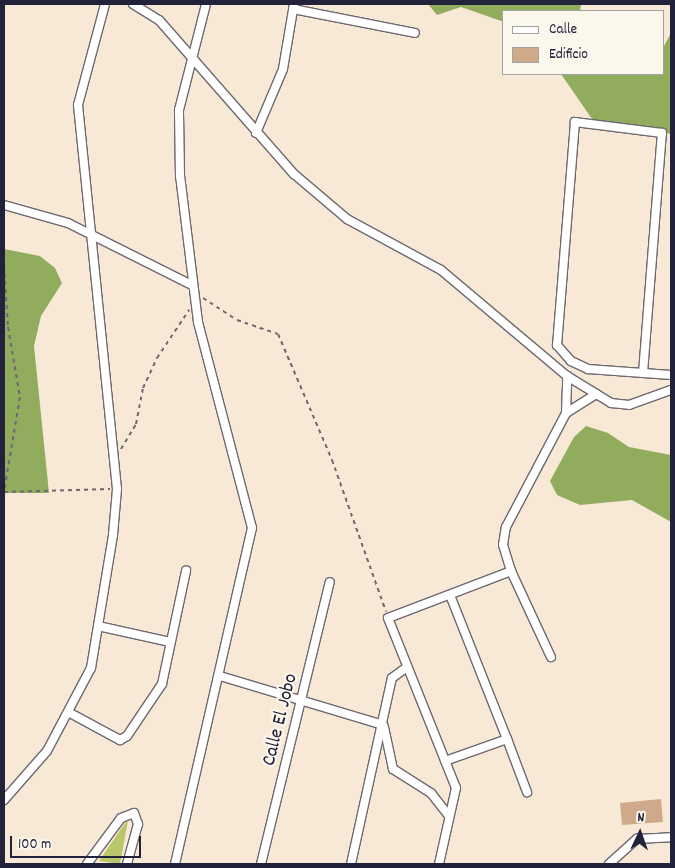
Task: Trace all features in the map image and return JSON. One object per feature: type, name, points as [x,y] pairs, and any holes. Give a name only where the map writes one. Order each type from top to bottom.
[{"type":"street","points":[[4,800],[33,772],[70,712],[91,668],[117,489],[95,235],[78,105],[105,4]]},
{"type":"street","points":[[133,4],[159,20],[192,56],[256,133],[313,193],[355,224],[441,270],[567,376],[611,403],[629,405],[671,390]]},
{"type":"street","points":[[175,864],[220,676],[252,528],[192,288],[178,129],[192,56],[206,4]]},
{"type":"street","points":[[256,133],[283,69],[294,6],[415,33]]},
{"type":"street","points":[[643,373],[662,133],[575,122],[557,345],[571,361],[588,369],[643,373],[671,375]]},
{"type":"street","points":[[4,205],[95,235],[192,288]]},
{"type":"street","points":[[551,657],[511,571],[503,545],[506,527],[566,413],[567,376]]},
{"type":"street","points":[[566,413],[597,394]]},
{"type":"street","points":[[70,712],[123,740],[162,684],[186,571]]},
{"type":"street","points":[[439,864],[456,788],[388,618],[511,571]]},
{"type":"street","name":"Calle El Jobo","points":[[260,864],[302,702],[330,582]]},
{"type":"street","points":[[450,595],[527,792]]},
{"type":"street","points":[[98,626],[170,642]]},
{"type":"street","points":[[351,864],[392,678],[407,667]]},
{"type":"street","points":[[220,676],[383,725]]},
{"type":"street","points":[[383,725],[393,769],[432,793],[449,816]]},
{"type":"street","points":[[445,761],[506,739]]},
{"type":"street","points":[[87,864],[121,818],[134,813],[138,824],[127,864]]},
{"type":"street","points":[[608,864],[637,839],[671,837]]},
{"type":"path","points":[[4,265],[8,327],[20,397],[4,492],[117,489]]},
{"type":"path","points":[[192,288],[237,320],[278,334],[332,460],[388,618]]},
{"type":"path","points":[[113,459],[136,424],[144,388],[157,358],[190,305]]},
{"type":"green space","points":[[428,4],[581,4],[580,10],[502,10],[502,21],[461,7],[437,15]]},
{"type":"green space","points":[[671,33],[671,134],[592,119],[562,75],[665,75],[665,44]]},
{"type":"green space","points":[[4,249],[40,256],[55,268],[62,283],[41,316],[34,346],[49,493],[4,493]]},
{"type":"green space","points":[[586,426],[608,433],[629,447],[671,455],[671,522],[632,500],[580,505],[557,495],[550,481],[574,437]]},
{"type":"green space","points":[[128,821],[120,864],[99,861],[125,823]]},
{"type":"building","points":[[661,799],[663,822],[622,825],[620,803]]}]
